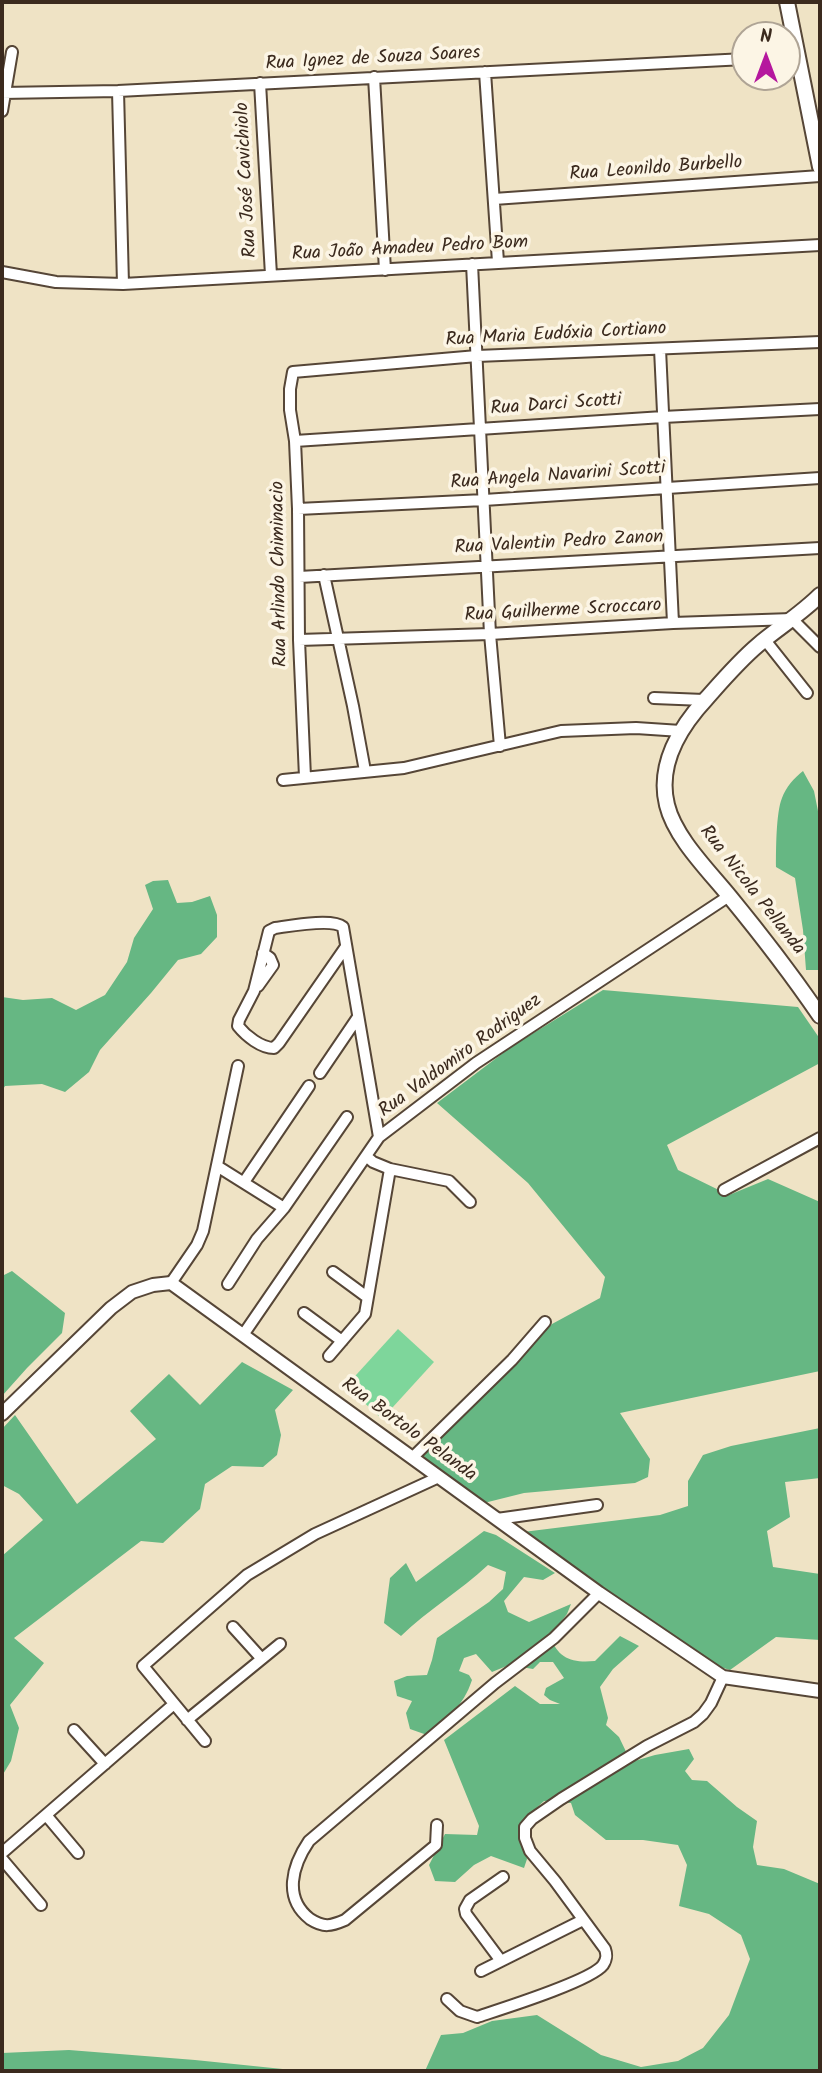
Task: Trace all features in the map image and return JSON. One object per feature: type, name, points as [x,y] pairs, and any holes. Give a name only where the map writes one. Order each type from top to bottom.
[{"type":"main road","points":[[787,2],[789,21]]},
{"type":"main road","points":[[801,91],[820,167]]},
{"type":"main road","name":"Rua Nicola Pellanda","points":[[820,597],[765,640],[704,701],[681,731],[671,750],[665,777],[667,804],[677,828],[701,862],[792,974],[820,1016]]},
{"type":"street","points":[[2,111],[12,52]]},
{"type":"street","name":"Rua Ignez de Souza Soares","points":[[4,94],[118,91],[731,61]]},
{"type":"street","points":[[485,72],[498,262]]},
{"type":"street","points":[[374,78],[385,270]]},
{"type":"street","name":"Rua José Cavichiolo","points":[[260,83],[271,275]]},
{"type":"street","points":[[118,91],[123,284]]},
{"type":"street","name":"Rua Leonildo Burbello","points":[[494,198],[820,176]]},
{"type":"street","name":"Rua João Amadeu Pedro Bom","points":[[2,272],[56,282],[123,284],[820,244]]},
{"type":"street","points":[[472,264],[490,634],[500,746]]},
{"type":"street","name":"Rua Maria Eudóxia Cortiano","points":[[293,372],[477,356],[820,342]]},
{"type":"street","points":[[660,349],[673,623]]},
{"type":"street","name":"Rua Arlindo Chiminacio","points":[[293,372],[290,410],[295,441],[298,509],[299,640],[306,777]]},
{"type":"street","name":"Rua Darci Scotti","points":[[295,441],[820,409]]},
{"type":"street","name":"Rua Angela Navarini Scotti","points":[[298,509],[820,478]]},
{"type":"street","name":"Rua Valentin Pedro Zanon","points":[[299,576],[820,548]]},
{"type":"street","points":[[324,575],[365,771]]},
{"type":"street","points":[[792,620],[820,647]]},
{"type":"street","name":"Rua Guilherme Scroccaro","points":[[299,640],[792,620]]},
{"type":"street","points":[[765,640],[807,693]]},
{"type":"street","points":[[654,698],[704,701]]},
{"type":"street","points":[[283,780],[404,768],[561,731],[636,728],[681,731]]},
{"type":"street","name":"Rua Valdomiro Rodriguez","points":[[243,1335],[379,1137],[476,1063],[729,895]]},
{"type":"street","points":[[345,948],[279,1043],[272,1049],[238,1026],[254,991],[268,933],[275,928],[338,923],[342,928],[379,1137]]},
{"type":"street","points":[[320,1073],[358,1017]]},
{"type":"street","points":[[2,1414],[111,1308],[132,1292],[171,1283],[200,1239],[238,1066]]},
{"type":"street","points":[[244,1182],[309,1086]]},
{"type":"street","points":[[228,1284],[257,1239],[284,1208],[347,1117]]},
{"type":"street","points":[[724,1190],[820,1138]]},
{"type":"street","points":[[366,1156],[390,1169],[449,1181],[470,1202]]},
{"type":"street","points":[[217,1166],[284,1208]]},
{"type":"street","points":[[329,1356],[365,1314],[390,1169]]},
{"type":"street","points":[[333,1272],[368,1297]]},
{"type":"street","name":"Rua Bortolo Pelanda","points":[[171,1283],[599,1593],[723,1677],[820,1691]]},
{"type":"street","points":[[304,1313],[342,1341]]},
{"type":"street","points":[[412,1458],[512,1360],[545,1322]]},
{"type":"street","points":[[205,1741],[144,1666],[247,1575],[315,1534],[439,1478]]},
{"type":"street","points":[[497,1519],[597,1505]]},
{"type":"street","points":[[437,1825],[436,1844],[345,1920],[332,1926],[322,1926],[298,1907],[293,1893],[295,1869],[309,1841],[495,1683],[554,1638],[599,1593]]},
{"type":"street","points":[[233,1627],[261,1658]]},
{"type":"street","points":[[187,1720],[280,1644]]},
{"type":"street","points":[[447,1999],[460,2011],[477,2017],[582,1979],[602,1967],[605,1949],[530,1851],[525,1838],[525,1827],[561,1799],[647,1746],[694,1722],[704,1714],[723,1677]]},
{"type":"street","points":[[2,1853],[174,1704]]},
{"type":"street","points":[[74,1730],[105,1764]]},
{"type":"street","points":[[46,1815],[78,1853]]},
{"type":"street","points":[[2,1859],[41,1905]]},
{"type":"street","points":[[501,1961],[465,1909],[470,1900],[503,1877]]},
{"type":"street","points":[[481,1971],[583,1920]]},
{"type":"green space","points":[[803,771],[814,791],[820,821],[820,970],[806,970],[795,878],[776,867],[780,804],[788,786]]},
{"type":"green space","points":[[168,880],[177,903],[192,902],[210,896],[217,915],[217,937],[201,954],[178,960],[100,1050],[89,1072],[65,1092],[42,1084],[5,1086],[2,1091],[2,997],[23,1000],[52,998],[76,1010],[105,995],[127,962],[134,938],[153,909],[145,885],[153,881]]},
{"type":"green space","points":[[603,990],[798,1007],[820,1039],[820,1063],[667,1145],[678,1170],[729,1195],[768,1179],[820,1202],[820,1371],[620,1413],[650,1459],[648,1477],[635,1483],[524,1493],[484,1503],[416,1457],[552,1324],[600,1298],[605,1277],[528,1183],[437,1103],[511,1047]]},
{"type":"green space","points":[[12,1271],[65,1313],[62,1333],[2,1396],[2,1276]]},
{"type":"green space","points":[[398,1329],[434,1362],[382,1419],[346,1386]]},
{"type":"green space","points":[[242,1362],[293,1390],[275,1410],[281,1435],[277,1455],[263,1467],[232,1466],[205,1484],[200,1509],[163,1543],[141,1541],[14,1638],[44,1663],[10,1705],[19,1728],[11,1761],[2,1776],[2,1556],[43,1520],[19,1494],[2,1485],[2,1429],[15,1415],[77,1504],[156,1439],[130,1411],[169,1374],[200,1405]]},
{"type":"green space","points":[[820,1428],[820,1478],[785,1482],[790,1517],[767,1531],[773,1567],[820,1574],[820,1640],[776,1637],[730,1670],[704,1662],[523,1532],[660,1515],[688,1506],[688,1481],[703,1455],[731,1446]]},
{"type":"green space","points":[[484,1531],[496,1535],[555,1573],[543,1580],[524,1577],[504,1601],[508,1612],[529,1622],[571,1604],[567,1614],[550,1636],[562,1655],[573,1660],[595,1661],[620,1636],[639,1646],[613,1669],[600,1687],[608,1718],[606,1725],[619,1737],[631,1762],[689,1749],[694,1759],[685,1771],[692,1780],[707,1781],[757,1821],[753,1847],[757,1865],[784,1869],[820,1884],[820,2071],[425,2071],[441,2035],[463,2033],[492,2021],[537,2015],[601,2055],[641,2067],[678,2061],[703,2048],[729,2015],[750,1959],[741,1935],[709,1914],[679,1906],[687,1865],[678,1845],[643,1840],[606,1840],[575,1815],[571,1803],[544,1801],[520,1823],[527,1859],[524,1868],[491,1856],[474,1865],[455,1882],[435,1881],[429,1865],[445,1834],[477,1835],[479,1826],[444,1740],[515,1686],[540,1704],[560,1704],[544,1695],[546,1688],[564,1678],[553,1662],[540,1662],[533,1669],[509,1665],[492,1672],[476,1654],[464,1658],[459,1671],[469,1675],[472,1680],[454,1711],[427,1735],[410,1729],[406,1713],[412,1701],[397,1696],[394,1681],[407,1676],[427,1675],[437,1638],[503,1589],[506,1572],[488,1565],[401,1636],[384,1623],[390,1578],[406,1563],[416,1582]]},
{"type":"green space","points":[[69,2050],[302,2071],[2,2071],[2,2053]]}]
